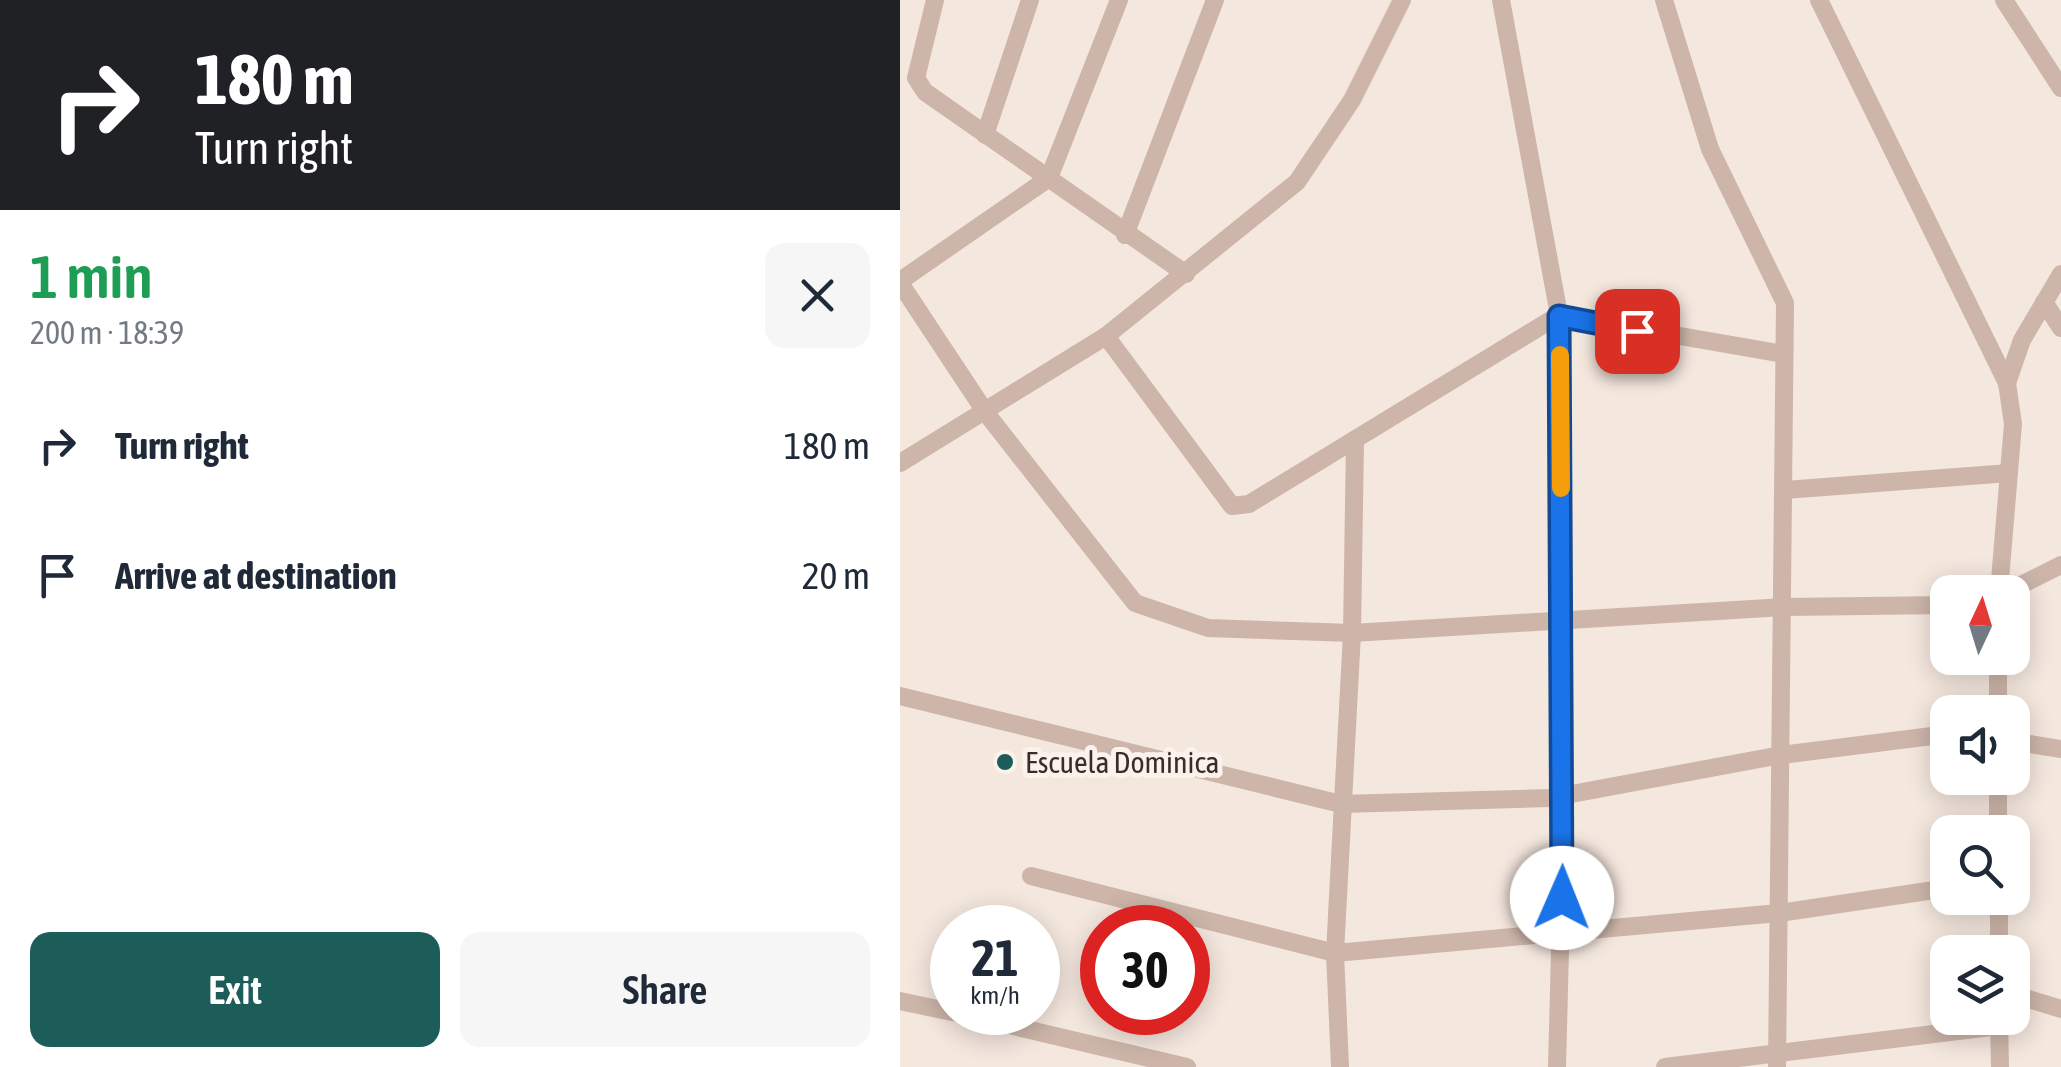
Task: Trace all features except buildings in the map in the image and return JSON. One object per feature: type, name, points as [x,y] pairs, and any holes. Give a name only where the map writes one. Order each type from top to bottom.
[{"type":"street","points":[[934,0],[916,78],[924,92],[1124,235],[1186,274]]},
{"type":"street","points":[[984,135],[1030,0]]},
{"type":"street","points":[[1119,0],[1049,178],[900,282],[986,413],[1135,603],[1208,628],[1352,634],[1784,607],[1930,604]]},
{"type":"street","points":[[1124,235],[1215,0]]},
{"type":"street","points":[[900,464],[1106,336],[1297,182],[1352,100],[1402,0]]},
{"type":"street","points":[[1501,0],[1559,316],[1564,796],[1557,1067]]},
{"type":"street","points":[[1664,0],[1710,149],[1786,303],[1777,1060]]},
{"type":"street","points":[[1819,0],[2007,383],[2014,424],[2000,575]]},
{"type":"street","points":[[2004,0],[2061,88]]},
{"type":"street","points":[[2007,383],[2022,340],[2061,274]]},
{"type":"street","points":[[2044,302],[2061,328]]},
{"type":"street","points":[[1106,336],[1232,506],[1249,504],[1559,316],[1784,354]]},
{"type":"street","points":[[1340,1067],[1334,953],[1352,634],[1355,441]]},
{"type":"street","points":[[1785,490],[2009,473]]},
{"type":"street","points":[[2030,580],[2061,565]]},
{"type":"street","points":[[900,696],[1340,804],[1564,796],[1782,754],[1930,736]]},
{"type":"street","points":[[2030,744],[2061,749]]},
{"type":"street","points":[[1031,876],[1334,953],[1779,913],[1930,891]]},
{"type":"street","points":[[2030,1000],[2061,1009]]},
{"type":"street","points":[[900,1002],[930,1008]]},
{"type":"street","points":[[1665,1067],[1777,1060],[1930,1034]]},
{"type":"street","points":[[1038,1035],[1137,1062],[1187,1067]]},
{"type":"street","points":[[1999,1035],[2000,1067]]},
{"type":"slow traffic","points":[[1560,355],[1561,488]]},
{"type":"place","name":"Escuela Dominica","points":[[1005,762]]},
{"type":"route","points":[[1562,898],[1559,316],[1637,331]]}]
